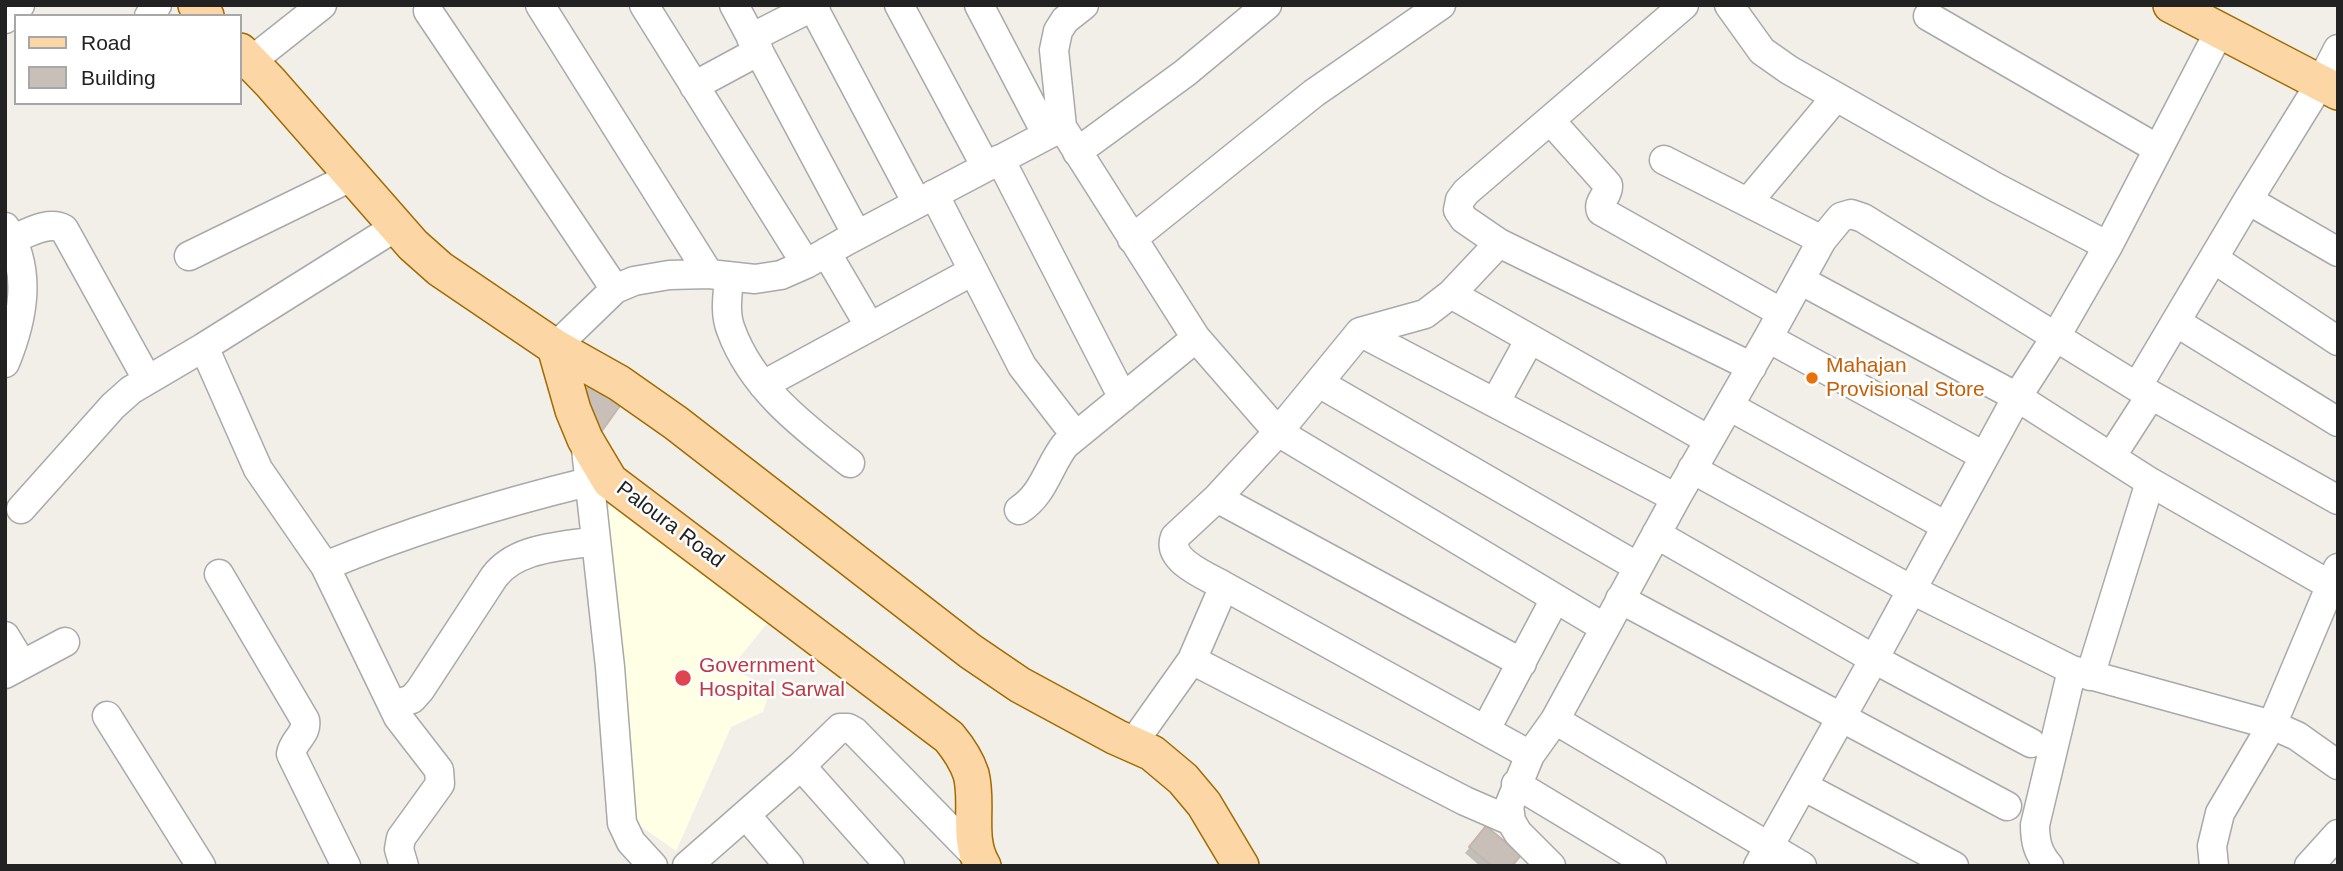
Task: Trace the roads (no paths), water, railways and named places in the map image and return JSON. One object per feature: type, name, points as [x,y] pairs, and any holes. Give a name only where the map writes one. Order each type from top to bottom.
[{"type":"main road","points":[[2171,5],[2330,87]]},
{"type":"main road","points":[[245,56],[413,245],[440,269],[555,347],[619,383],[676,424],[970,652],[1020,685],[1116,737],[1152,753],[1183,779],[1204,804],[1241,866]]},
{"type":"main road","name":"Paloura Road","points":[[555,347],[573,410],[585,439],[610,481],[948,737],[964,755],[972,776],[974,838],[981,862]]},
{"type":"street","points":[[5,19],[20,5]]},
{"type":"street","points":[[245,56],[322,5]]},
{"type":"street","points":[[540,5],[719,275],[730,329],[747,362],[763,385],[799,423],[850,463]]},
{"type":"street","points":[[644,5],[694,86],[816,258],[870,327]]},
{"type":"street","points":[[734,5],[857,235]]},
{"type":"street","points":[[898,5],[993,163],[1123,398]]},
{"type":"street","points":[[979,5],[1055,131],[1077,152],[1196,338],[1278,432],[1605,628]]},
{"type":"street","points":[[1077,152],[1185,74],[1267,5]]},
{"type":"street","points":[[1132,239],[1314,93],[1441,5]]},
{"type":"street","points":[[1684,5],[1466,192],[1458,210],[1464,219],[1499,243],[1752,367]]},
{"type":"street","points":[[1729,5],[1762,51],[1789,70],[1995,187],[2108,246]]},
{"type":"street","points":[[694,86],[813,6],[926,199],[973,271],[1022,366],[1076,436]]},
{"type":"street","points":[[1055,131],[1054,50],[1058,31],[1073,9]]},
{"type":"street","points":[[428,11],[615,289]]},
{"type":"street","points":[[1928,16],[2158,149]]},
{"type":"street","points":[[1763,856],[2017,397],[2108,246],[2220,30]]},
{"type":"street","points":[[2111,457],[2176,322],[2248,200],[2330,87],[2338,49]]},
{"type":"street","points":[[1748,202],[1836,97]]},
{"type":"street","points":[[1550,120],[1608,185],[1601,202],[1601,211],[1782,313]]},
{"type":"street","points":[[555,347],[615,289],[634,281],[669,275],[719,275],[755,279],[781,275],[1055,131]]},
{"type":"street","points":[[1664,160],[1822,240]]},
{"type":"street","points":[[189,256],[353,177]]},
{"type":"street","points":[[2248,200],[2338,252]]},
{"type":"street","points":[[1551,866],[1518,833],[1510,821],[1509,806],[1516,784],[1530,755],[1555,720],[1692,468],[1822,240],[1841,217],[1851,214],[1863,218],[2144,391],[2338,500]]},
{"type":"street","points":[[5,363],[20,322],[14,290],[22,270],[9,233],[57,225],[64,229],[147,379]]},
{"type":"street","points":[[21,509],[113,405],[147,379],[204,347],[397,226]]},
{"type":"street","points":[[1499,243],[1451,294],[1425,314],[1360,332],[1278,432],[1217,498],[1175,537],[1172,544],[1173,551],[1181,559],[1224,586],[1530,755]]},
{"type":"street","points":[[2214,259],[2338,341]]},
{"type":"street","points":[[763,385],[973,271]]},
{"type":"street","points":[[1800,281],[2017,397],[2150,482],[2334,576],[2273,725],[2220,813],[2213,846],[2214,866]]},
{"type":"street","points":[[1451,294],[1709,440]]},
{"type":"street","points":[[2176,322],[2338,422]]},
{"type":"street","points":[[1360,332],[1676,498]]},
{"type":"street","points":[[1019,510],[1037,495],[1056,456],[1076,436],[1196,338]]},
{"type":"street","points":[[1768,338],[1984,456]]},
{"type":"street","points":[[1495,403],[1530,339]]},
{"type":"street","points":[[204,347],[258,470],[325,566],[398,717],[439,769],[440,778],[434,793],[401,838],[399,849],[404,866]]},
{"type":"street","points":[[1319,383],[1638,567]]},
{"type":"street","points":[[1729,405],[1946,526]]},
{"type":"street","points":[[585,439],[610,667],[622,823],[631,842],[653,866]]},
{"type":"street","points":[[1692,468],[1912,590],[2081,673],[2273,725],[2297,736],[2338,765]]},
{"type":"street","points":[[325,566],[424,528],[537,494],[588,482]]},
{"type":"street","points":[[2049,866],[2039,854],[2035,825],[2081,673],[2150,482]]},
{"type":"street","points":[[1217,498],[1522,663]]},
{"type":"street","points":[[1656,534],[1874,659],[2031,743]]},
{"type":"street","points":[[394,705],[412,699],[420,690],[494,577],[509,561],[522,555],[595,541]]},
{"type":"street","points":[[219,574],[305,720],[306,728],[291,754],[346,866]]},
{"type":"street","points":[[1133,743],[1192,660],[1224,586]]},
{"type":"street","points":[[1486,729],[1555,599]]},
{"type":"street","points":[[1620,599],[2007,806]]},
{"type":"street","points":[[5,636],[14,669],[65,642]]},
{"type":"street","points":[[1192,660],[1465,802],[1510,821]]},
{"type":"street","points":[[107,716],[201,866]]},
{"type":"street","points":[[1555,720],[1763,856],[1802,866]]},
{"type":"street","points":[[687,866],[840,728],[855,732],[981,862]]},
{"type":"street","points":[[801,766],[890,866]]},
{"type":"street","points":[[1516,784],[1652,866]]},
{"type":"street","points":[[1803,786],[1954,866]]},
{"type":"street","points":[[746,815],[789,866]]},
{"type":"street","points":[[2309,866],[2335,842]]},
{"type":"place","name":"Mahajan Provisional Store","points":[[1812,378]]},
{"type":"place","name":"Government Hospital Sarwal","points":[[683,678]]}]
